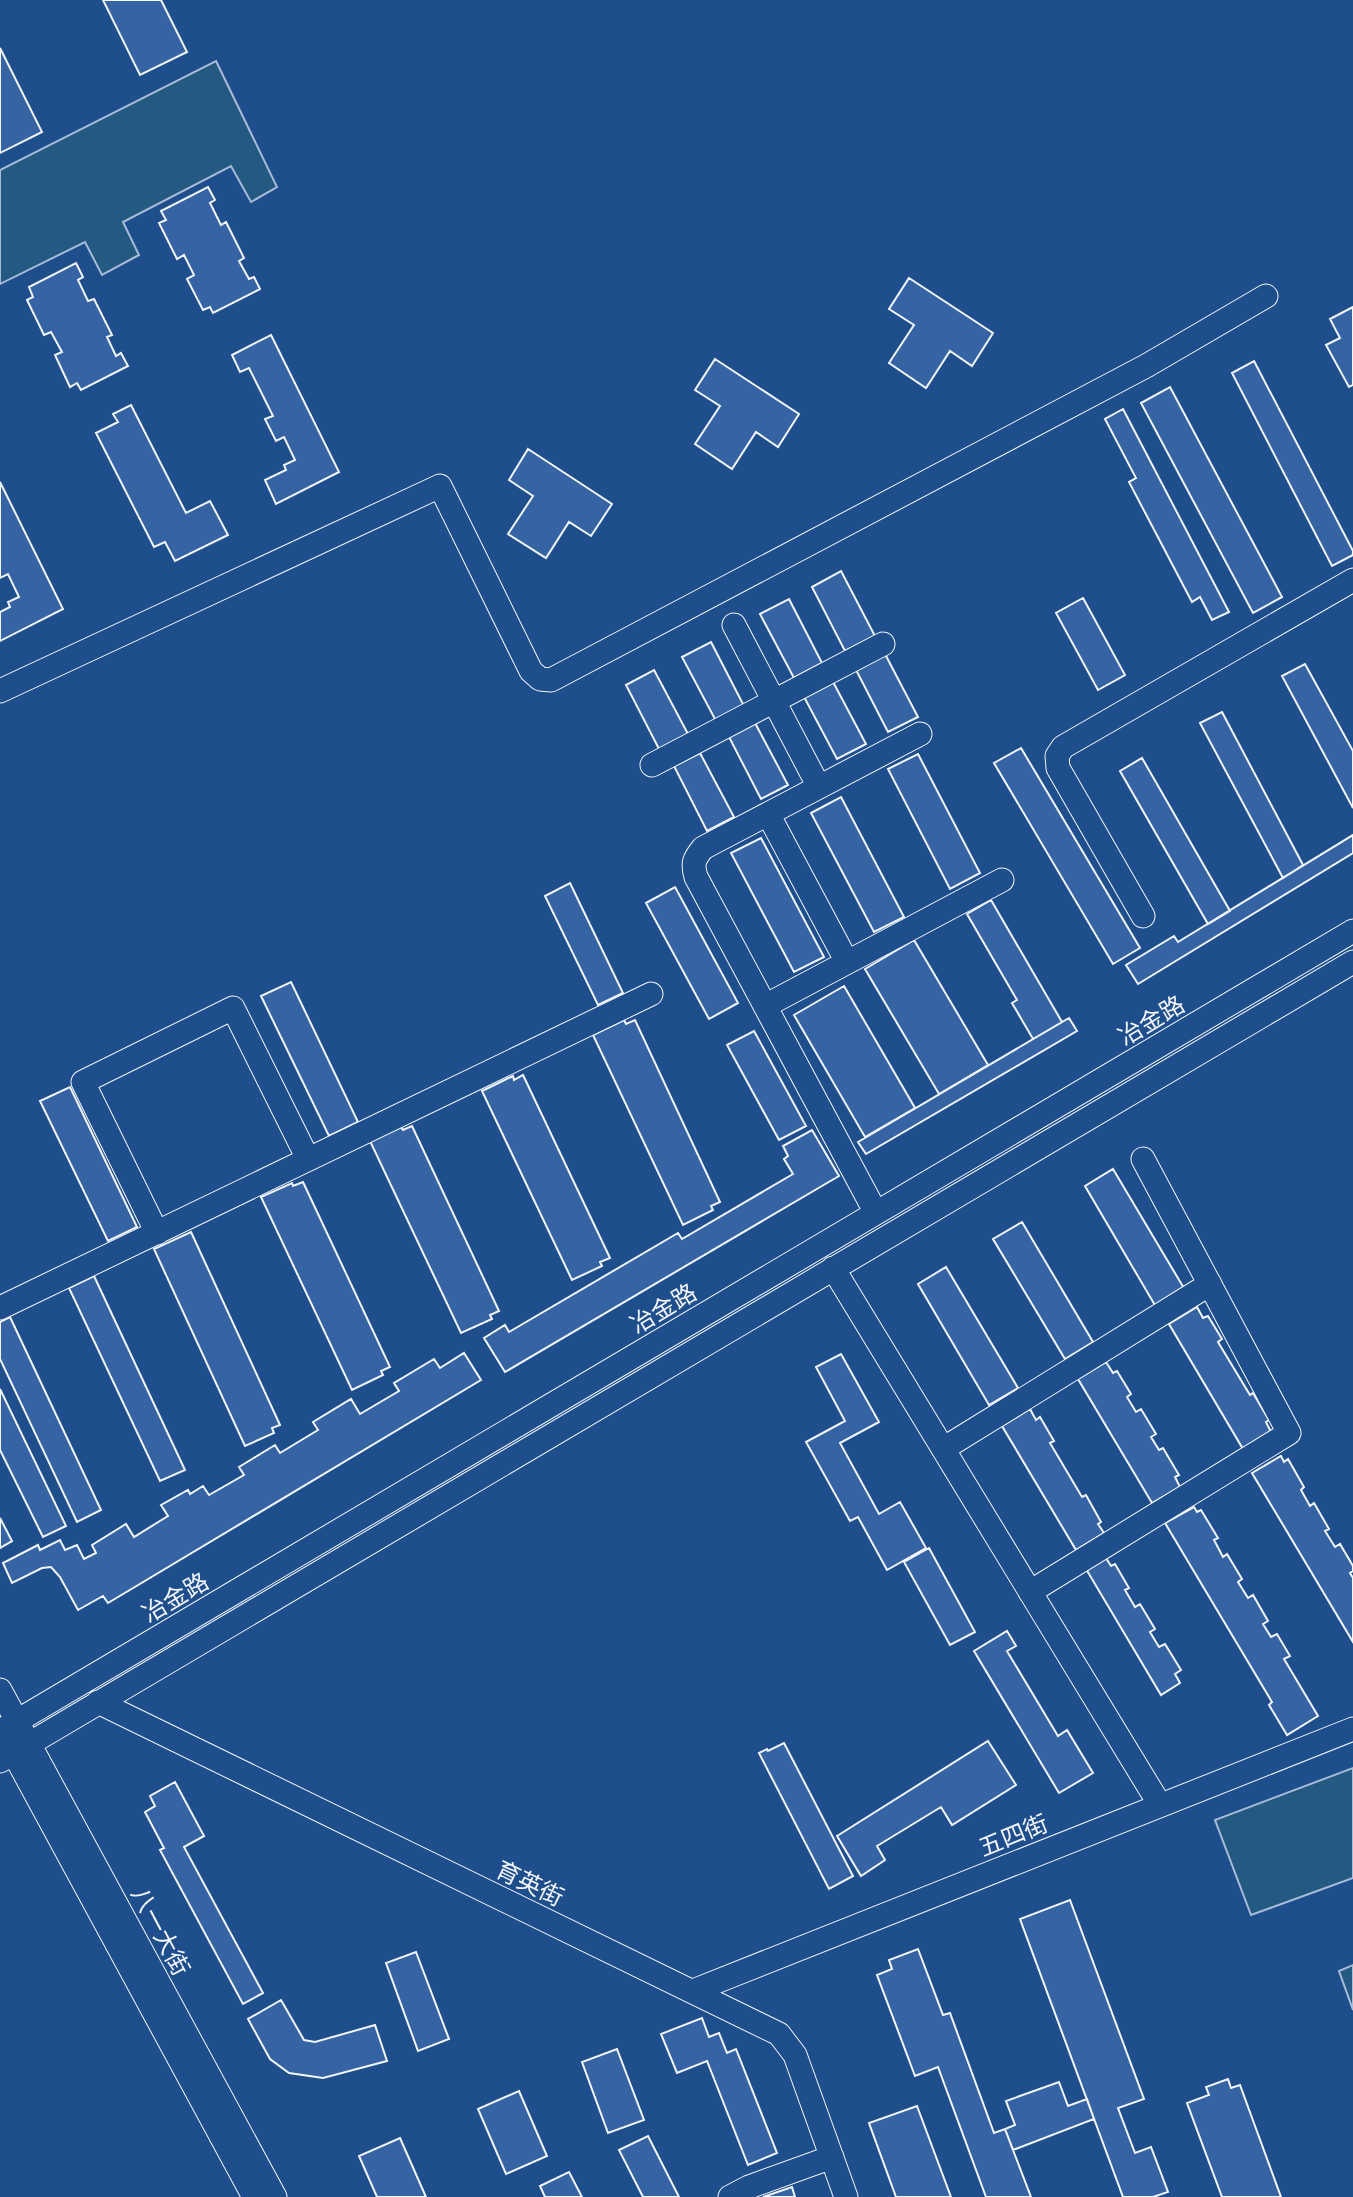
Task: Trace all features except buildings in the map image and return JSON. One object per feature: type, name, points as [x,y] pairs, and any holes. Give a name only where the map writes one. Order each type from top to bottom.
[{"type":"street","points":[[0,691],[440,486],[531,671],[540,679],[551,680],[1134,372],[1266,296]]},
{"type":"street","points":[[1143,916],[1058,768],[1057,756],[1063,747],[1353,580]]},
{"type":"street","points":[[734,625],[819,787]]},
{"type":"street","points":[[652,765],[883,644]]},
{"type":"street","points":[[876,1213],[693,867],[694,859],[703,848],[920,734]]},
{"type":"street","points":[[768,814],[847,962]]},
{"type":"street","points":[[765,1006],[1002,880]]},
{"type":"street","name":"冶金路","points":[[4,1728],[1353,931]]},
{"type":"street","points":[[14,1753],[1353,962]]},
{"type":"street","points":[[0,1308],[651,994]]},
{"type":"street","points":[[157,1233],[83,1082],[233,1008],[308,1159]]},
{"type":"street","points":[[1030,1592],[1289,1433],[1143,1159]]},
{"type":"street","points":[[833,1268],[1160,1805]]},
{"type":"street","points":[[943,1449],[1210,1284]]},
{"type":"street","name":"八一大街","points":[[0,1689],[4,1728],[14,1753],[246,2194]]},
{"type":"street","name":"育英街","points":[[98,1702],[779,2034],[795,2055],[846,2197]]},
{"type":"street","name":"五四街","points":[[692,1991],[1353,1729]]},
{"type":"street","name":"八一大街","points":[[14,1753],[275,2197]]},
{"type":"street","points":[[730,2197],[749,2187],[832,2157]]},
{"type":"shaded area","points":[[216,61],[277,187],[251,202],[231,166],[123,222],[139,255],[102,275],[85,242],[0,284],[0,170]]},
{"type":"shaded area","points":[[1353,1768],[1353,1878],[1251,1915],[1215,1820]]},
{"type":"shaded area","points":[[1353,1965],[1353,2010],[1339,1971]]}]
